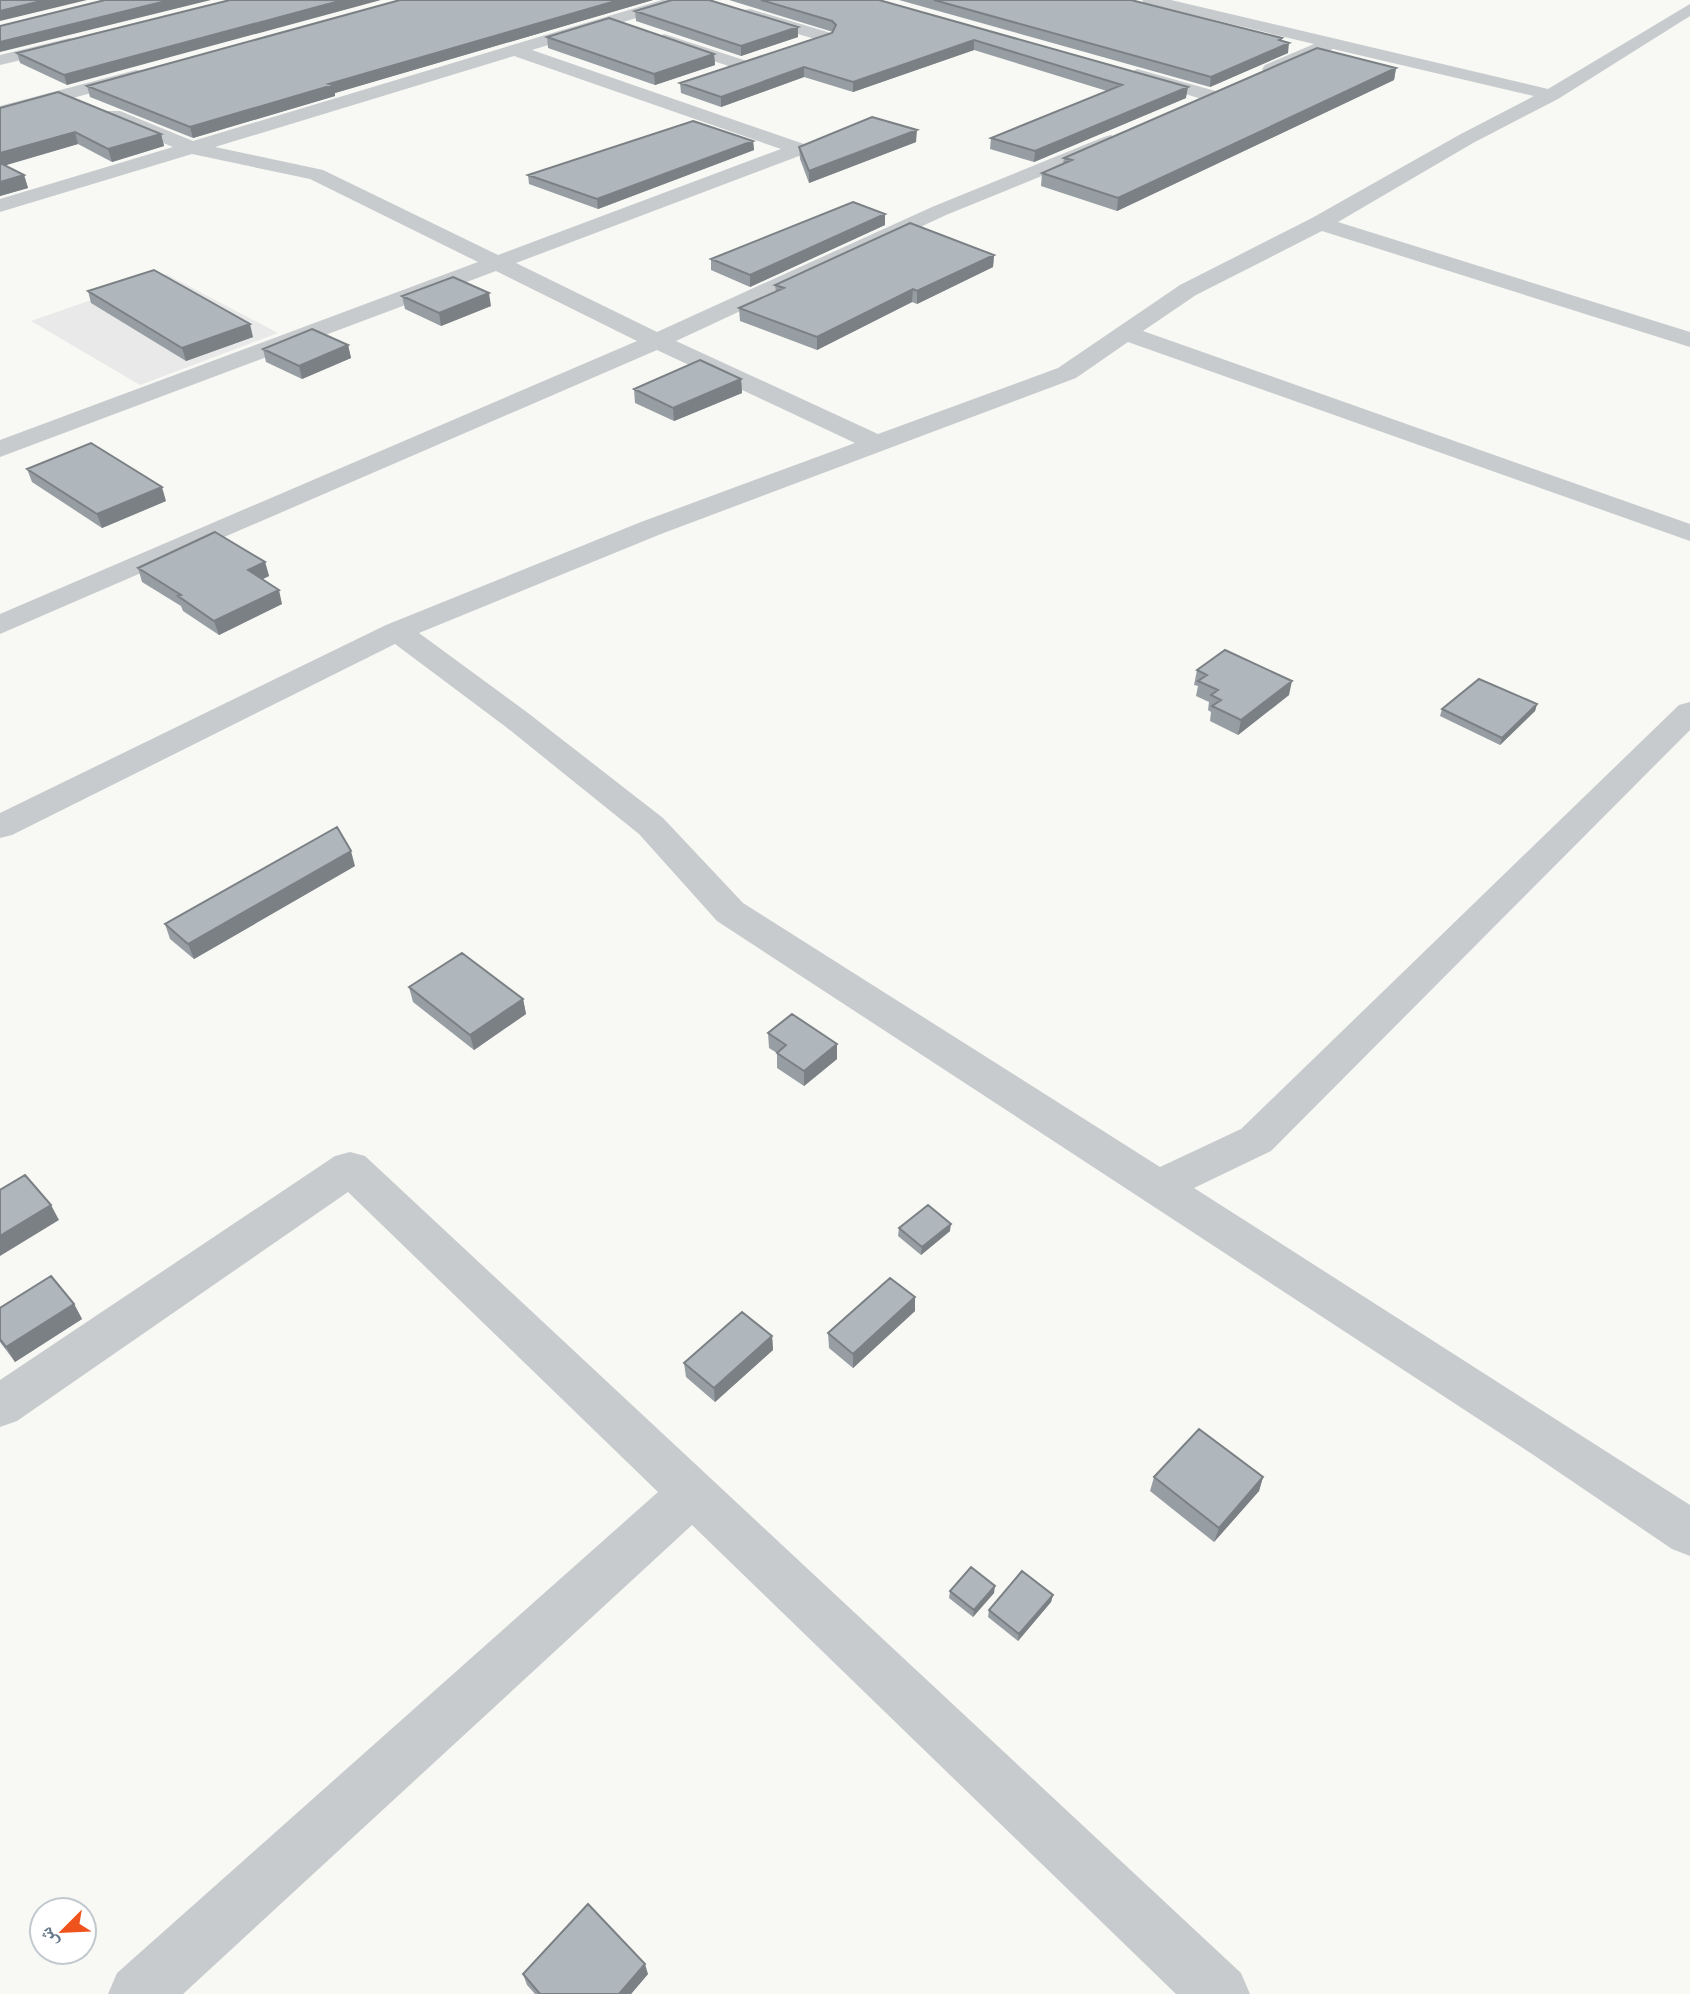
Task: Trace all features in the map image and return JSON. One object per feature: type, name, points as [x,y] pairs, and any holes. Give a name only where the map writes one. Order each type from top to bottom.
[{"type":"street","points":[[0,206],[679,0]]},
{"type":"street","points":[[1150,0],[1551,95]]},
{"type":"street","points":[[728,7],[825,37],[801,45]]},
{"type":"street","points":[[0,827],[397,631],[651,528],[1067,373],[1188,290],[1320,223],[1466,139],[1551,95],[1690,9]]},
{"type":"street","points":[[610,21],[747,63],[706,76]]},
{"type":"street","points":[[3,68],[81,40]]},
{"type":"street","points":[[1189,106],[1331,43]]},
{"type":"street","points":[[4,444],[800,149],[515,50]]},
{"type":"street","points":[[0,99],[36,86],[152,65],[0,112]]},
{"type":"street","points":[[1121,70],[1212,96]]},
{"type":"street","points":[[648,96],[671,88]]},
{"type":"street","points":[[63,94],[192,148],[316,174],[657,341],[876,443]]},
{"type":"street","points":[[0,625],[657,341],[939,211],[1130,132]]},
{"type":"street","points":[[1320,223],[1690,340]]},
{"type":"street","points":[[1125,333],[1690,533]]},
{"type":"street","points":[[397,631],[517,720],[651,826],[730,912],[1690,1533]]},
{"type":"street","points":[[1157,1187],[1256,1140],[1690,712]]},
{"type":"street","points":[[0,1406],[350,1168],[692,1493],[1197,1986]]},
{"type":"street","points":[[138,1994],[692,1493]]},
{"type":"shaded area","points":[[166,274],[278,333],[140,385],[31,321]]},
{"type":"building","points":[[0,0],[45,0],[0,11]]},
{"type":"building","points":[[105,0],[170,0],[0,42],[0,26]]},
{"type":"building","points":[[230,0],[343,0],[64,75],[17,53]]},
{"type":"building","points":[[400,0],[619,0],[190,127],[87,86]]},
{"type":"building","points":[[672,0],[709,0],[798,27],[741,46],[635,11]]},
{"type":"building","points":[[761,0],[879,0],[1188,87],[1035,151],[991,138],[1122,85],[974,40],[853,82],[804,67],[721,97],[680,83],[832,33],[836,25],[832,21]]},
{"type":"building","points":[[934,0],[1131,0],[1282,38],[1279,40],[1289,43],[1211,77]]},
{"type":"building","points":[[609,18],[714,54],[654,74],[547,37]]},
{"type":"building","points":[[1317,48],[1396,68],[1118,198],[1042,173],[1072,160],[1064,158]]},
{"type":"building","points":[[58,92],[161,134],[108,149],[75,132],[0,153],[0,108]]},
{"type":"building","points":[[872,117],[917,130],[809,171],[799,147]]},
{"type":"building","points":[[693,121],[753,141],[597,199],[528,175]]},
{"type":"building","points":[[0,163],[24,175],[0,182]]},
{"type":"building","points":[[853,202],[885,214],[750,275],[711,259]]},
{"type":"building","points":[[910,223],[994,255],[917,291],[913,289],[817,337],[739,308],[784,288],[775,285]]},
{"type":"building","points":[[154,270],[250,324],[182,348],[88,291]]},
{"type":"building","points":[[453,277],[489,293],[439,313],[402,296]]},
{"type":"building","points":[[312,329],[348,345],[299,366],[263,349]]},
{"type":"building","points":[[700,360],[741,379],[673,408],[634,389]]},
{"type":"building","points":[[91,443],[162,487],[97,514],[27,469]]},
{"type":"building","points":[[215,532],[265,562],[248,570],[279,590],[214,621],[178,596],[181,595],[138,568]]},
{"type":"building","points":[[1225,650],[1292,681],[1241,720],[1212,706],[1221,700],[1211,695],[1218,690],[1198,681],[1207,675],[1197,670]]},
{"type":"building","points":[[1479,679],[1537,704],[1502,738],[1442,709]]},
{"type":"building","points":[[337,827],[351,851],[188,944],[165,924]]},
{"type":"building","points":[[462,953],[523,999],[470,1035],[409,987]]},
{"type":"building","points":[[792,1014],[837,1044],[804,1071],[777,1053],[786,1045],[768,1033]]},
{"type":"building","points":[[25,1175],[51,1205],[0,1236],[0,1190]]},
{"type":"building","points":[[928,1205],[951,1224],[922,1247],[899,1228]]},
{"type":"building","points":[[51,1276],[74,1304],[6,1347],[0,1339],[0,1308]]},
{"type":"building","points":[[890,1278],[915,1297],[853,1354],[828,1333]]},
{"type":"building","points":[[742,1312],[772,1336],[714,1388],[684,1363]]},
{"type":"building","points":[[1199,1429],[1263,1477],[1219,1528],[1154,1477]]},
{"type":"building","points":[[971,1567],[995,1586],[974,1610],[950,1591]]},
{"type":"building","points":[[1022,1571],[1053,1595],[1019,1634],[989,1610]]},
{"type":"building","points":[[588,1904],[645,1964],[619,1994],[540,1994],[523,1974]]}]
